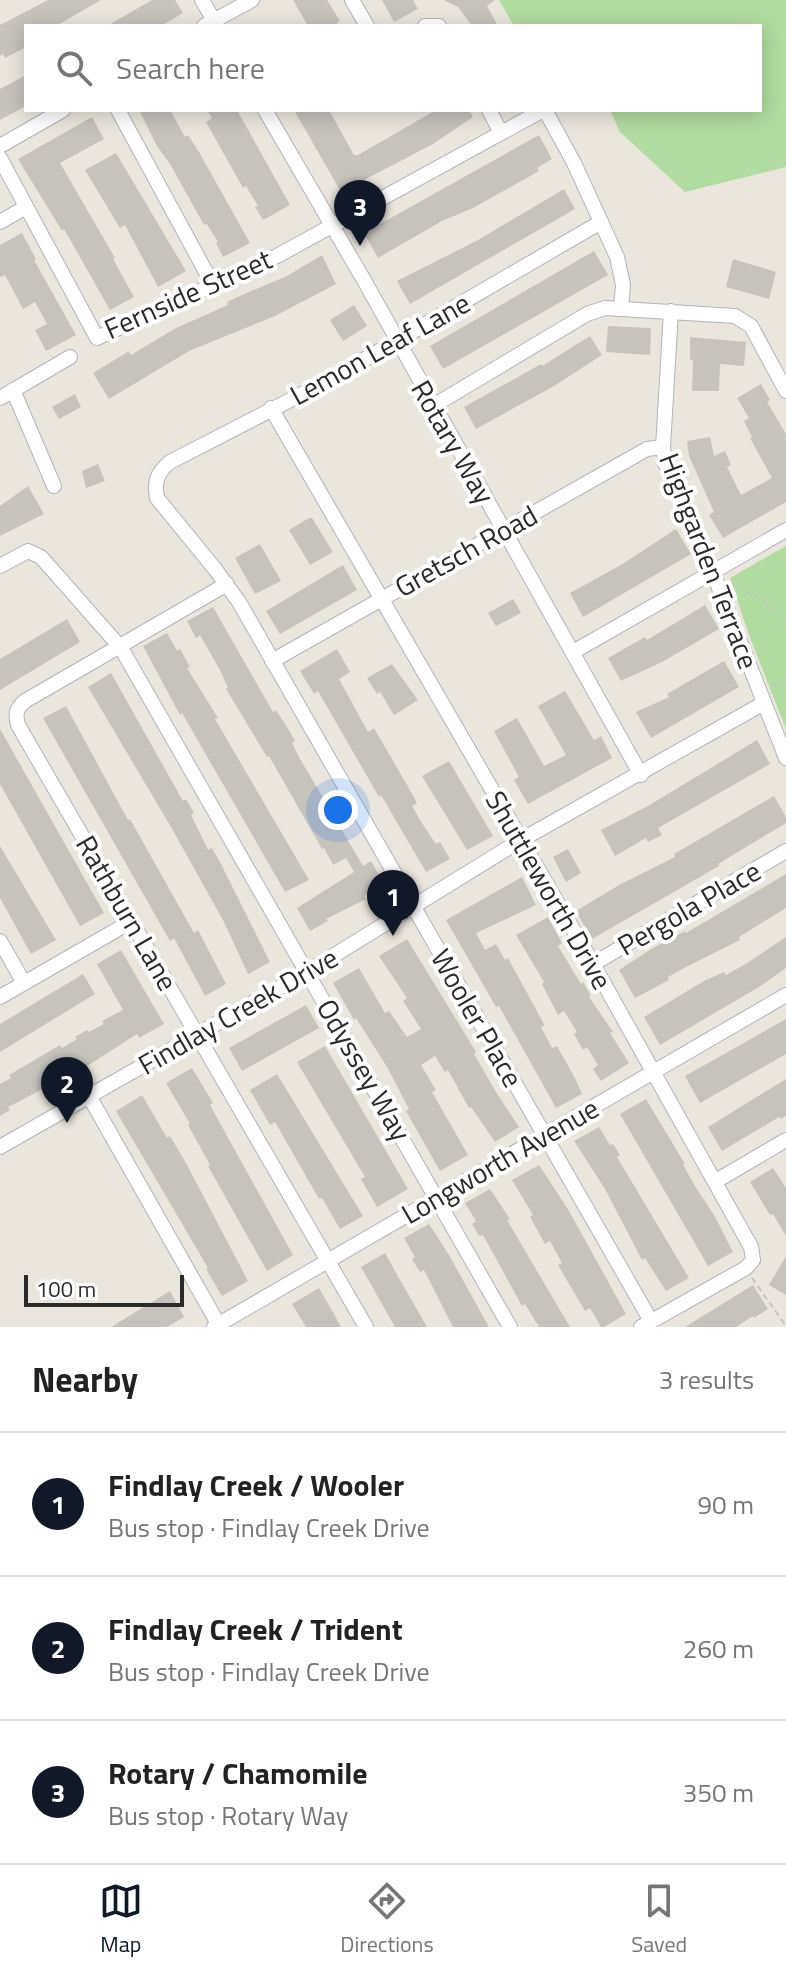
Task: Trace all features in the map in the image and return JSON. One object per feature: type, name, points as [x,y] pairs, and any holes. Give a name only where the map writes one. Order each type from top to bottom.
[{"type":"street","points":[[202,0],[212,24],[252,0]]},
{"type":"street","points":[[352,0],[366,24]]},
{"type":"street","points":[[0,146],[60,112]]},
{"type":"street","points":[[119,112],[213,285]]},
{"type":"street","name":"Rotary Way","points":[[266,112],[641,775]]},
{"type":"street","points":[[490,112],[501,133]]},
{"type":"street","name":"Fernside Street","points":[[0,158],[97,338],[277,256],[540,112]]},
{"type":"street","points":[[545,112],[574,163],[621,270],[621,308]]},
{"type":"street","points":[[0,222],[26,207]]},
{"type":"street","name":"Lemon Leaf Lane","points":[[158,473],[170,462],[397,342],[601,222]]},
{"type":"street","points":[[433,406],[587,314],[605,308],[743,319],[751,326],[786,391]]},
{"type":"street","name":"Highgarden Terrace","points":[[671,311],[663,447],[665,463],[714,575],[786,758]]},
{"type":"street","points":[[54,486],[6,394],[70,357]]},
{"type":"street","name":"Shuttleworth Drive","points":[[271,408],[593,964],[751,1247],[753,1260],[746,1268],[646,1324]]},
{"type":"street","name":"Gretsch Road","points":[[272,661],[647,449],[663,447]]},
{"type":"street","name":"Wooler Place","points":[[158,473],[155,486],[157,498],[227,584],[545,1135],[646,1324]]},
{"type":"street","points":[[573,652],[714,575],[786,530]]},
{"type":"street","name":"Odyssey Way","points":[[0,566],[28,551],[35,553],[53,569],[121,648],[510,1327]]},
{"type":"street","name":"Rathburn Lane","points":[[227,584],[25,701],[17,708],[15,715],[366,1327]]},
{"type":"street","name":"Findlay Creek Drive","points":[[0,1147],[307,972],[521,840],[641,775],[762,697]]},
{"type":"street","name":"Pergola Place","points":[[593,964],[786,851]]},
{"type":"street","points":[[0,997],[132,921]]},
{"type":"street","points":[[0,941],[24,983]]},
{"type":"street","name":"Longworth Avenue","points":[[218,1326],[786,995]]},
{"type":"street","points":[[89,1096],[218,1326]]},
{"type":"street","points":[[716,1181],[786,1140]]},
{"type":"path","points":[[714,575],[753,593],[786,623]]},
{"type":"path","points":[[762,697],[786,679]]},
{"type":"path","points":[[749,1274],[784,1324],[777,1327]]},
{"type":"green space","points":[[499,0],[786,0],[786,167],[685,192],[620,132],[611,112],[762,112],[762,24],[513,24]]},
{"type":"green space","points":[[786,546],[786,729],[730,578]]},
{"type":"building","points":[[48,0],[101,0],[59,24],[24,24],[24,48],[5,58],[3,54],[0,56],[0,25]]},
{"type":"building","points":[[152,0],[175,0],[183,13],[164,24],[110,24]]},
{"type":"building","points":[[293,0],[327,0],[340,21],[338,24],[307,24]]},
{"type":"building","points":[[382,0],[413,0],[418,9],[394,22]]},
{"type":"building","points":[[443,0],[495,0],[487,6],[497,24],[471,24],[458,7]]},
{"type":"building","points":[[24,76],[24,107],[0,120],[0,89]]},
{"type":"building","points":[[140,112],[171,112],[185,137],[188,135],[199,152],[250,243],[223,257],[218,242],[207,224],[204,225]]},
{"type":"building","points":[[208,112],[238,112],[290,205],[263,220],[255,207],[258,206],[246,186],[243,188],[206,122],[212,118]]},
{"type":"building","points":[[295,112],[330,112],[354,155],[358,155],[433,112],[470,112],[473,117],[433,144],[341,192]]},
{"type":"building","points":[[92,117],[104,139],[60,163],[134,297],[110,310],[64,229],[62,231],[18,159]]},
{"type":"building","points":[[539,135],[552,159],[537,168],[539,171],[378,258],[364,233]]},
{"type":"building","points":[[116,153],[186,271],[158,287],[125,225],[120,228],[85,170]]},
{"type":"building","points":[[564,189],[575,209],[410,304],[397,281],[478,240]]},
{"type":"building","points":[[22,233],[76,335],[46,351],[35,330],[47,324],[35,302],[23,309],[5,275],[0,277],[0,245]]},
{"type":"building","points":[[594,251],[608,275],[443,369],[430,346]]},
{"type":"building","points":[[322,255],[336,284],[275,316],[189,351],[109,399],[93,373],[129,351],[131,355],[174,329],[287,276]]},
{"type":"building","points":[[733,259],[776,272],[769,299],[726,287]]},
{"type":"building","points":[[354,305],[367,326],[343,341],[330,320]]},
{"type":"building","points":[[608,326],[651,328],[650,355],[606,352]]},
{"type":"building","points":[[590,336],[602,355],[554,386],[476,429],[464,407],[542,366]]},
{"type":"building","points":[[690,337],[746,342],[744,366],[720,364],[719,391],[692,391]]},
{"type":"building","points":[[761,384],[770,400],[767,402],[786,434],[786,502],[723,538],[709,515],[714,512],[689,456],[687,441],[710,437],[714,456],[725,451],[731,465],[727,467],[741,495],[772,478],[750,438],[744,421],[749,418],[737,398]]},
{"type":"building","points":[[75,394],[81,407],[59,419],[52,407]]},
{"type":"building","points":[[98,464],[105,481],[86,488],[82,471]]},
{"type":"building","points":[[28,486],[44,514],[0,536],[0,506]]},
{"type":"building","points":[[312,518],[333,552],[310,565],[289,530]]},
{"type":"building","points":[[676,529],[691,554],[583,617],[570,593]]},
{"type":"building","points":[[260,544],[281,581],[255,594],[235,558]]},
{"type":"building","points":[[343,565],[357,590],[280,634],[266,611]]},
{"type":"building","points":[[513,599],[521,613],[496,626],[488,613]]},
{"type":"building","points":[[705,605],[719,629],[662,662],[621,681],[608,658],[645,637],[647,640]]},
{"type":"building","points":[[213,607],[273,712],[276,710],[287,727],[299,757],[363,866],[371,861],[384,884],[364,896],[366,899],[326,919],[328,921],[310,931],[297,908],[354,872],[346,858],[333,865],[322,849],[269,756],[226,689],[221,672],[200,635],[196,638],[187,621]]},
{"type":"building","points":[[67,619],[80,642],[0,690],[0,659]]},
{"type":"building","points":[[167,633],[177,651],[180,649],[190,667],[187,668],[218,718],[215,719],[309,880],[285,892],[182,713],[180,715],[143,646]]},
{"type":"building","points":[[337,649],[350,672],[339,679],[368,732],[374,728],[407,785],[417,803],[412,806],[423,825],[436,844],[440,842],[450,859],[426,872],[318,691],[314,694],[300,671]]},
{"type":"building","points":[[724,661],[739,687],[651,738],[636,712],[669,697],[667,694]]},
{"type":"building","points":[[392,664],[418,700],[394,715],[367,678]]},
{"type":"building","points":[[111,673],[183,801],[186,799],[194,813],[191,815],[208,850],[212,848],[221,864],[270,962],[248,974],[224,922],[88,687]]},
{"type":"building","points":[[565,691],[594,740],[601,736],[612,758],[528,804],[514,780],[519,777],[494,731],[517,718],[544,766],[566,755],[538,706]]},
{"type":"building","points":[[66,706],[128,820],[194,933],[198,930],[226,984],[205,996],[174,938],[170,941],[43,718]]},
{"type":"building","points":[[0,729],[104,913],[80,926],[0,784]]},
{"type":"building","points":[[757,740],[770,764],[658,828],[662,835],[648,842],[646,838],[615,856],[601,830],[648,806]]},
{"type":"building","points":[[449,761],[493,836],[467,850],[422,776]]},
{"type":"building","points":[[774,796],[786,817],[786,823],[719,866],[592,939],[576,911],[675,857],[674,854]]},
{"type":"building","points":[[0,846],[56,940],[31,954],[0,898]]},
{"type":"building","points":[[568,849],[581,873],[566,882],[553,857]]},
{"type":"building","points":[[786,874],[786,908],[739,937],[740,940],[686,967],[635,998],[619,970]]},
{"type":"building","points":[[522,877],[536,905],[476,933],[485,950],[496,944],[505,960],[508,958],[545,1026],[541,1027],[552,1048],[557,1046],[575,1078],[582,1094],[556,1108],[446,920]]},
{"type":"building","points":[[548,917],[562,943],[558,946],[581,984],[583,982],[629,1063],[601,1081],[593,1069],[598,1065],[587,1047],[583,1050],[574,1034],[577,1032],[564,1011],[558,1015],[542,984],[544,982],[516,935]]},
{"type":"building","points":[[786,937],[786,968],[660,1045],[644,1017],[704,981],[724,972],[726,975]]},
{"type":"building","points":[[407,939],[519,1127],[495,1142],[469,1108],[448,1070],[445,1072],[435,1056],[421,1065],[436,1090],[432,1092],[468,1155],[440,1171],[406,1111],[409,1109],[387,1067],[333,983],[359,968],[385,1013],[389,1011],[407,1037],[421,1029],[403,1001],[407,998],[379,956]]},
{"type":"building","points":[[121,950],[164,1024],[139,1038],[137,1034],[84,1068],[8,1107],[10,1110],[0,1116],[0,1084],[11,1078],[9,1075],[60,1045],[62,1048],[77,1039],[75,1037],[104,1024],[102,1021],[123,1010],[97,964]]},
{"type":"building","points":[[83,974],[95,994],[0,1052],[0,1024]]},
{"type":"building","points":[[306,1005],[319,1028],[242,1071],[229,1048]]},
{"type":"building","points":[[786,1019],[786,1054],[700,1103],[685,1076]]},
{"type":"building","points":[[325,1046],[408,1189],[377,1207],[361,1179],[365,1177],[297,1062]]},
{"type":"building","points":[[192,1068],[293,1255],[267,1271],[166,1083]]},
{"type":"building","points":[[277,1074],[363,1216],[340,1229],[275,1122],[270,1125],[250,1090]]},
{"type":"building","points":[[786,1079],[786,1116],[779,1117],[722,1151],[708,1127]]},
{"type":"building","points":[[142,1095],[186,1163],[248,1281],[222,1296],[116,1111]]},
{"type":"building","points":[[646,1099],[733,1252],[708,1266],[620,1114]]},
{"type":"building","points":[[599,1127],[620,1155],[617,1157],[689,1278],[666,1291],[645,1258],[642,1260],[605,1189],[574,1141]]},
{"type":"building","points":[[539,1165],[569,1211],[626,1314],[604,1327],[601,1327],[590,1308],[585,1311],[558,1265],[562,1263],[550,1241],[545,1244],[530,1217],[533,1215],[512,1180]]},
{"type":"building","points":[[773,1168],[786,1188],[786,1236],[750,1182]]},
{"type":"building","points":[[490,1189],[570,1327],[539,1327],[525,1304],[522,1306],[483,1235],[479,1236],[472,1224],[476,1221],[465,1203]]},
{"type":"building","points":[[429,1224],[489,1327],[453,1327],[424,1270],[420,1272],[412,1259],[415,1257],[404,1238]]},
{"type":"building","points":[[385,1253],[427,1327],[395,1327],[361,1267]]},
{"type":"building","points":[[786,1256],[786,1295],[769,1285]]},
{"type":"building","points":[[753,1285],[768,1309],[754,1318],[736,1327],[685,1327]]},
{"type":"building","points":[[319,1288],[341,1327],[306,1327],[292,1304]]},
{"type":"building","points":[[170,1291],[184,1317],[167,1327],[111,1327]]},
{"type":"place","name":"Rotary / Chamomile","points":[[360,246]]},
{"type":"place","name":"Findlay Creek / Wooler","points":[[393,936]]},
{"type":"place","name":"Findlay Creek / Trident","points":[[67,1123]]}]
